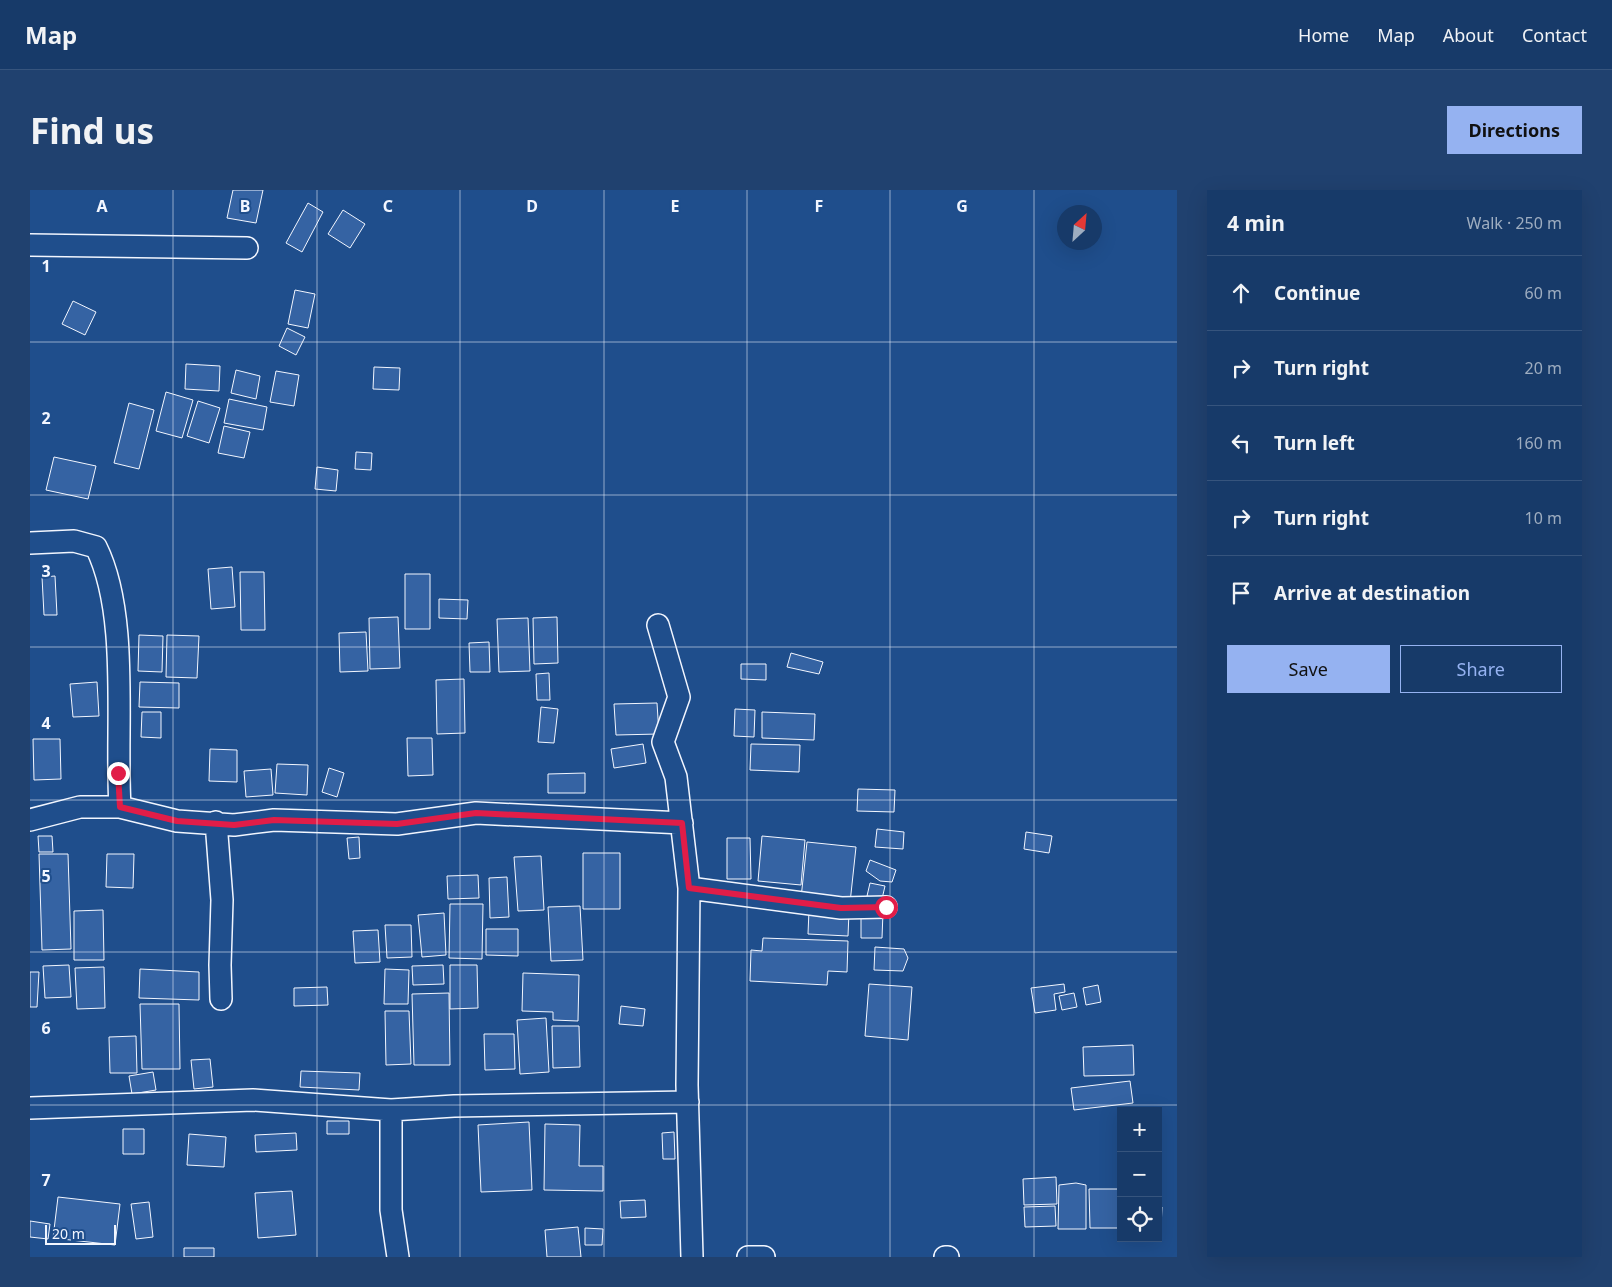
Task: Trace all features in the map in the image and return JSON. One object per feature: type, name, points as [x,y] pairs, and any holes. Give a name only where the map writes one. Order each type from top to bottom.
[{"type":"street","points":[[30,245],[247,248]]},
{"type":"street","points":[[30,543],[74,541],[96,547],[106,567],[118,637],[120,807]]},
{"type":"street","points":[[658,625],[679,697],[663,742],[676,777],[689,888],[688,1102],[692,1257]]},
{"type":"street","points":[[30,820],[80,807],[120,807],[177,821],[216,822],[234,825],[274,820],[397,824],[476,813],[682,823]]},
{"type":"street","points":[[216,822],[222,900],[221,998]]},
{"type":"street","points":[[689,888],[841,908],[886,907]]},
{"type":"street","points":[[30,1108],[253,1100],[391,1110],[454,1106],[688,1102]]},
{"type":"street","points":[[391,1110],[391,1210],[398,1257]]},
{"type":"street","points":[[748,1257],[764,1257]]},
{"type":"building","points":[[233,190],[263,190],[256,223],[227,218]]},
{"type":"building","points":[[308,203],[323,212],[302,252],[286,243]]},
{"type":"building","points":[[343,210],[365,224],[350,248],[328,234]]},
{"type":"building","points":[[295,290],[315,294],[308,328],[288,324]]},
{"type":"building","points":[[73,301],[96,312],[85,335],[62,324]]},
{"type":"building","points":[[287,328],[305,337],[296,355],[279,346]]},
{"type":"building","points":[[186,364],[220,366],[219,391],[185,389]]},
{"type":"building","points":[[374,367],[400,368],[399,390],[373,389]]},
{"type":"building","points":[[236,370],[260,376],[256,399],[231,393]]},
{"type":"building","points":[[276,371],[299,375],[294,406],[270,402]]},
{"type":"building","points":[[166,392],[193,400],[182,438],[156,431]]},
{"type":"building","points":[[229,399],[267,407],[263,430],[224,423]]},
{"type":"building","points":[[198,401],[220,408],[209,443],[187,436]]},
{"type":"building","points":[[129,403],[154,410],[139,469],[114,463]]},
{"type":"building","points":[[224,426],[250,432],[244,458],[218,453]]},
{"type":"building","points":[[356,452],[372,453],[371,470],[355,469]]},
{"type":"building","points":[[54,457],[96,466],[88,499],[46,490]]},
{"type":"building","points":[[317,467],[338,470],[336,491],[315,489]]},
{"type":"building","points":[[232,567],[235,607],[211,609],[208,569]]},
{"type":"building","points":[[240,572],[264,572],[265,630],[241,630]]},
{"type":"building","points":[[405,574],[430,574],[430,629],[405,629]]},
{"type":"building","points":[[55,576],[57,615],[44,615],[42,577]]},
{"type":"building","points":[[439,599],[468,600],[467,619],[439,618]]},
{"type":"building","points":[[398,617],[400,668],[370,669],[369,618]]},
{"type":"building","points":[[557,617],[558,663],[534,664],[533,618]]},
{"type":"building","points":[[528,618],[530,671],[499,672],[497,619]]},
{"type":"building","points":[[366,632],[368,671],[340,672],[339,633]]},
{"type":"building","points":[[139,635],[163,636],[162,672],[138,671]]},
{"type":"building","points":[[167,635],[199,636],[197,678],[166,677]]},
{"type":"building","points":[[489,642],[490,672],[470,672],[469,643]]},
{"type":"building","points":[[791,653],[823,662],[819,674],[787,667]]},
{"type":"building","points":[[741,664],[766,664],[766,680],[741,679]]},
{"type":"building","points":[[549,673],[550,700],[537,700],[536,674]]},
{"type":"building","points":[[464,679],[465,733],[437,734],[436,680]]},
{"type":"building","points":[[97,682],[99,716],[73,717],[70,684]]},
{"type":"building","points":[[140,682],[179,683],[179,708],[139,707]]},
{"type":"building","points":[[657,703],[659,734],[616,735],[614,704]]},
{"type":"building","points":[[541,707],[558,709],[554,743],[538,742]]},
{"type":"building","points":[[735,709],[755,710],[754,737],[734,736]]},
{"type":"building","points":[[142,712],[161,712],[161,738],[141,737]]},
{"type":"building","points":[[762,712],[815,714],[814,740],[762,738]]},
{"type":"building","points":[[407,738],[432,738],[433,775],[408,776]]},
{"type":"building","points":[[33,739],[60,739],[61,779],[34,780]]},
{"type":"building","points":[[643,744],[646,763],[614,768],[611,749]]},
{"type":"building","points":[[751,744],[800,745],[799,772],[750,770]]},
{"type":"building","points":[[210,749],[237,750],[237,782],[209,781]]},
{"type":"building","points":[[277,764],[308,765],[307,795],[275,793]]},
{"type":"building","points":[[329,768],[344,773],[337,797],[322,792]]},
{"type":"building","points":[[271,769],[273,795],[246,797],[244,771]]},
{"type":"building","points":[[585,773],[585,793],[548,793],[548,774]]},
{"type":"building","points":[[858,789],[895,790],[894,812],[857,811]]},
{"type":"building","points":[[877,829],[904,832],[903,849],[875,847]]},
{"type":"building","points":[[1026,832],[1052,836],[1049,853],[1024,849]]},
{"type":"building","points":[[38,836],[52,836],[53,852],[39,852]]},
{"type":"building","points":[[762,836],[805,840],[801,885],[758,881]]},
{"type":"building","points":[[359,837],[360,858],[349,859],[347,838]]},
{"type":"building","points":[[727,838],[750,838],[751,879],[727,879]]},
{"type":"building","points":[[807,842],[856,847],[850,903],[801,898]]},
{"type":"building","points":[[583,853],[620,853],[620,909],[583,909]]},
{"type":"building","points":[[39,854],[68,854],[71,949],[42,950]]},
{"type":"building","points":[[107,854],[134,854],[133,888],[106,887]]},
{"type":"building","points":[[541,856],[544,910],[518,911],[514,857]]},
{"type":"building","points":[[870,860],[896,870],[892,882],[880,881],[866,871]]},
{"type":"building","points":[[478,875],[479,898],[448,899],[447,876]]},
{"type":"building","points":[[507,877],[509,917],[490,918],[489,878]]},
{"type":"building","points":[[870,883],[885,886],[882,899],[867,896]]},
{"type":"building","points":[[450,904],[483,904],[482,959],[449,958]]},
{"type":"building","points":[[580,906],[583,960],[551,961],[548,907]]},
{"type":"building","points":[[103,910],[104,960],[74,960],[74,911]]},
{"type":"building","points":[[809,910],[849,912],[848,936],[808,934]]},
{"type":"building","points":[[861,911],[883,912],[882,938],[861,938]]},
{"type":"building","points":[[444,913],[446,955],[422,957],[418,915]]},
{"type":"building","points":[[385,925],[411,925],[412,957],[387,958]]},
{"type":"building","points":[[486,929],[518,929],[518,956],[486,955]]},
{"type":"building","points":[[378,930],[380,962],[355,963],[353,931]]},
{"type":"building","points":[[763,938],[848,941],[847,972],[828,971],[827,985],[750,981],[751,950],[762,951]]},
{"type":"building","points":[[875,947],[904,949],[908,958],[903,971],[874,970]]},
{"type":"building","points":[[69,965],[71,997],[45,998],[43,966]]},
{"type":"building","points":[[443,965],[444,984],[413,985],[412,966]]},
{"type":"building","points":[[450,965],[477,965],[478,1008],[450,1009]]},
{"type":"building","points":[[104,967],[105,1008],[77,1009],[75,968]]},
{"type":"building","points":[[140,969],[199,972],[199,1000],[139,998]]},
{"type":"building","points":[[385,969],[409,970],[408,1004],[384,1004]]},
{"type":"building","points":[[30,972],[39,972],[37,1007],[30,1007]]},
{"type":"building","points":[[523,973],[579,975],[578,1021],[553,1020],[553,1012],[522,1011]]},
{"type":"building","points":[[869,984],[912,987],[908,1040],[865,1036]]},
{"type":"building","points":[[1064,984],[1065,992],[1054,994],[1056,1010],[1035,1013],[1031,988]]},
{"type":"building","points":[[1098,985],[1101,1002],[1086,1005],[1083,988]]},
{"type":"building","points":[[327,987],[328,1005],[294,1006],[294,988]]},
{"type":"building","points":[[449,993],[450,1065],[414,1065],[412,994]]},
{"type":"building","points":[[1074,993],[1077,1007],[1062,1010],[1059,996]]},
{"type":"building","points":[[140,1004],[179,1004],[180,1069],[142,1069]]},
{"type":"building","points":[[621,1006],[645,1009],[643,1026],[619,1024]]},
{"type":"building","points":[[385,1011],[409,1011],[411,1064],[386,1065]]},
{"type":"building","points":[[546,1018],[549,1072],[520,1074],[517,1020]]},
{"type":"building","points":[[552,1026],[579,1026],[580,1067],[553,1068]]},
{"type":"building","points":[[484,1034],[514,1034],[515,1069],[485,1070]]},
{"type":"building","points":[[136,1036],[137,1073],[110,1073],[109,1037]]},
{"type":"building","points":[[1133,1045],[1134,1075],[1084,1076],[1083,1047]]},
{"type":"building","points":[[210,1059],[213,1087],[194,1089],[191,1060]]},
{"type":"building","points":[[301,1071],[360,1073],[359,1090],[300,1087]]},
{"type":"building","points":[[153,1072],[156,1090],[132,1094],[129,1076]]},
{"type":"building","points":[[1130,1081],[1133,1103],[1074,1110],[1071,1088]]},
{"type":"building","points":[[327,1121],[349,1121],[349,1134],[327,1134]]},
{"type":"building","points":[[529,1122],[532,1190],[481,1192],[478,1125]]},
{"type":"building","points":[[545,1124],[580,1125],[579,1166],[603,1166],[603,1191],[544,1190]]},
{"type":"building","points":[[123,1129],[144,1129],[144,1154],[123,1154]]},
{"type":"building","points":[[674,1132],[675,1159],[663,1159],[662,1133]]},
{"type":"building","points":[[296,1133],[297,1150],[256,1152],[255,1135]]},
{"type":"building","points":[[189,1134],[226,1137],[224,1167],[187,1165]]},
{"type":"building","points":[[1056,1177],[1057,1204],[1024,1205],[1023,1179]]},
{"type":"building","points":[[1076,1183],[1086,1185],[1086,1229],[1058,1229],[1059,1185]]},
{"type":"building","points":[[1089,1189],[1117,1189],[1117,1228],[1090,1228]]},
{"type":"building","points":[[292,1191],[296,1235],[258,1238],[255,1193]]},
{"type":"building","points":[[58,1197],[120,1204],[115,1245],[53,1238]]},
{"type":"building","points":[[645,1200],[646,1217],[621,1218],[620,1201]]},
{"type":"building","points":[[149,1202],[153,1237],[136,1239],[131,1204]]},
{"type":"building","points":[[1055,1206],[1056,1226],[1025,1227],[1024,1207]]},
{"type":"building","points":[[30,1221],[50,1224],[48,1239],[30,1237]]},
{"type":"building","points":[[578,1227],[581,1257],[547,1257],[545,1230]]},
{"type":"building","points":[[585,1228],[603,1229],[602,1245],[585,1245]]},
{"type":"building","points":[[184,1248],[214,1248],[214,1257],[184,1257]]},
{"type":"route","points":[[118,773],[120,807],[177,821],[216,822],[234,825],[274,820],[397,824],[476,813],[682,823],[689,888],[740,893],[841,908],[886,907]]}]
